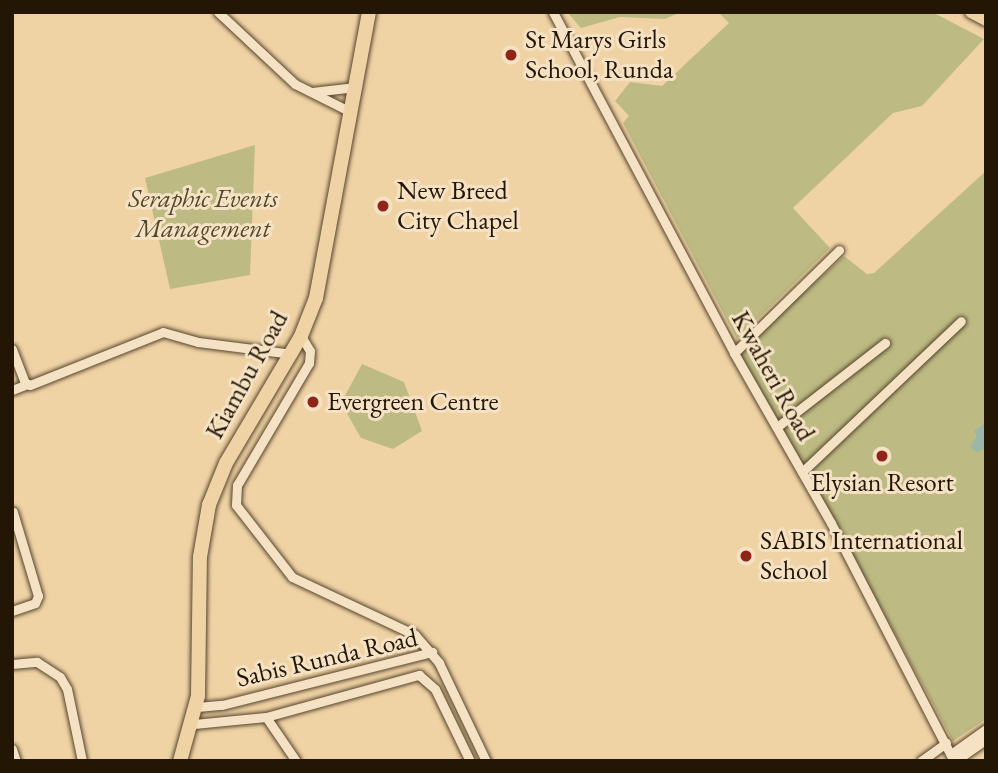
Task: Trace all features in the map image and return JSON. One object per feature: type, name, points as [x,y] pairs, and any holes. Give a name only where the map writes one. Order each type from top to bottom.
[{"type":"highway","name":"Kiambu Road","points":[[180,761],[194,724],[197,707],[202,534],[213,489],[292,354],[317,293],[369,12]]},
{"type":"main road","points":[[971,12],[986,20]]},
{"type":"street","points":[[218,12],[295,84],[351,112]]},
{"type":"street","name":"Kwaheri Road","points":[[553,12],[733,353],[802,472],[953,759]]},
{"type":"street","points":[[311,92],[356,87]]},
{"type":"street","points":[[733,353],[839,250]]},
{"type":"street","points":[[802,472],[961,321]]},
{"type":"street","points":[[12,390],[163,332],[198,342],[292,354]]},
{"type":"street","points":[[301,336],[310,351],[309,363],[237,485],[236,505],[292,577],[399,625],[432,652]]},
{"type":"street","points":[[777,428],[885,343]]},
{"type":"street","points":[[12,349],[28,384]]},
{"type":"street","points":[[266,397],[281,408]]},
{"type":"street","points":[[12,611],[35,603],[38,596],[13,512]]},
{"type":"street","name":"Sabis Runda Road","points":[[197,707],[222,705],[432,652],[486,761]]},
{"type":"street","points":[[12,664],[37,662],[60,677],[67,689],[82,761]]},
{"type":"street","points":[[194,724],[266,717],[419,675],[435,689],[470,761]]},
{"type":"street","points":[[266,717],[296,761]]},
{"type":"street","points":[[953,759],[986,729]]},
{"type":"street","points":[[953,759],[986,738]]},
{"type":"street","points":[[921,761],[946,743]]},
{"type":"street","points":[[12,749],[16,761]]},
{"type":"green space","points":[[567,12],[681,12],[665,19],[620,17],[581,28]]},
{"type":"green space","points":[[718,12],[932,12],[984,39],[922,106],[893,113],[793,208],[830,248],[737,339],[623,123],[629,116],[615,101],[630,82],[662,86],[729,23]]},
{"type":"green space","name":"Seraphic Events Management","points":[[255,145],[250,275],[170,289],[145,178]]},
{"type":"green space","points":[[986,171],[986,719],[953,741],[838,528],[737,354],[844,256],[867,274],[874,273]]},
{"type":"green space","points":[[362,364],[404,382],[422,431],[393,449],[361,438],[341,403]]},
{"type":"shaded area","points":[[986,422],[986,448],[977,452],[970,447],[977,436],[974,431]]},
{"type":"place","name":"St Marys Girls School, Runda","points":[[511,55]]},
{"type":"place","name":"New Breed City Chapel","points":[[383,206]]},
{"type":"place","name":"Evergreen Centre","points":[[313,402]]},
{"type":"place","name":"Elysian Resort","points":[[882,456]]},
{"type":"place","name":"SABIS International School","points":[[746,556]]}]
